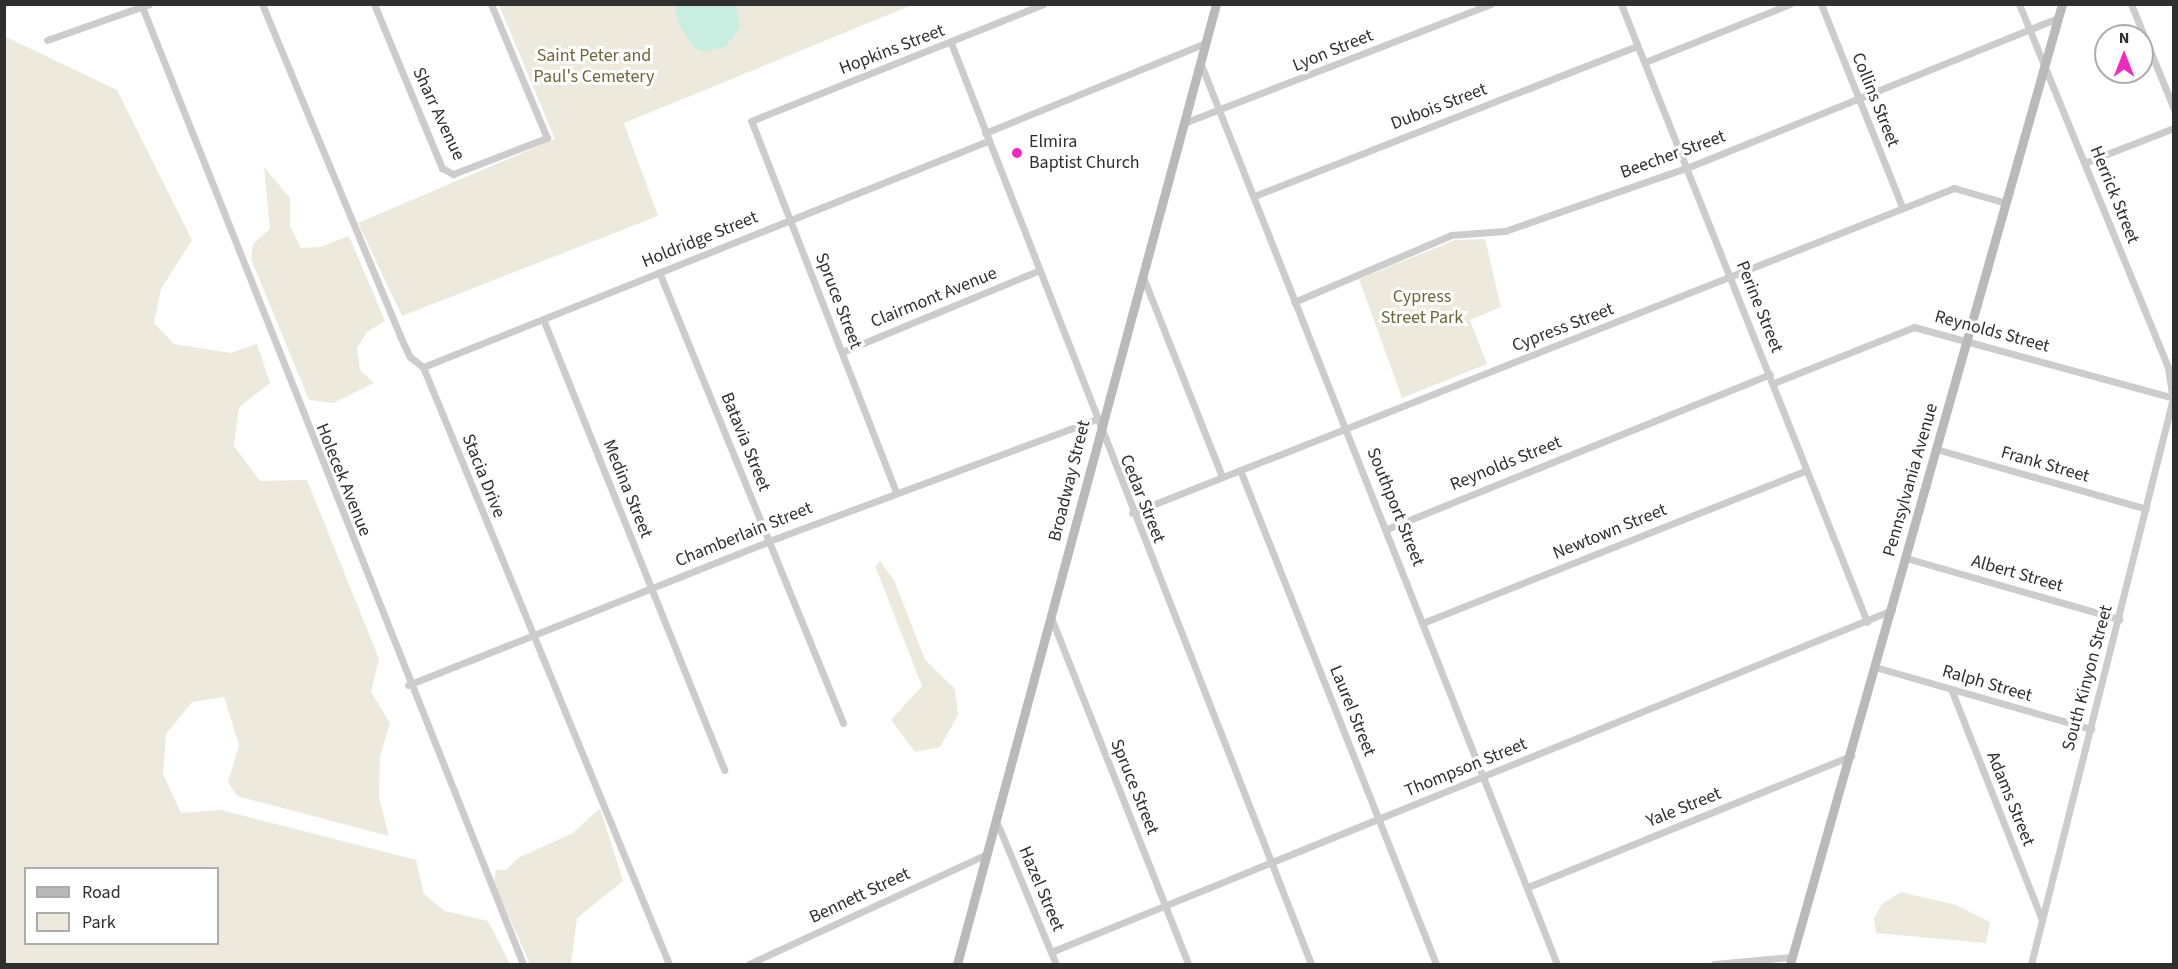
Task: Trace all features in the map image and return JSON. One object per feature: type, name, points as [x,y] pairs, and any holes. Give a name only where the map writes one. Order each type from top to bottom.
[{"type":"street","name":"Stacia Drive","points":[[262,4],[400,336],[410,357],[423,367],[669,964]]},
{"type":"street","name":"Sharr Avenue","points":[[374,4],[447,173],[547,138],[491,4]]},
{"type":"street","name":"Hopkins Street","points":[[751,121],[1044,4]]},
{"type":"street","name":"Broadway Street","points":[[957,964],[985,855],[998,825],[1099,433],[1216,4]]},
{"type":"street","name":"Lyon Street","points":[[1184,123],[1220,112],[1491,4]]},
{"type":"street","name":"Perine Street","points":[[1621,4],[1636,46],[1645,62],[1689,167],[1730,278],[1774,383],[1867,622]]},
{"type":"street","points":[[1645,62],[1790,4]]},
{"type":"street","name":"Collins Street","points":[[1821,4],[1902,207]]},
{"type":"street","name":"Herrick Street","points":[[2019,4],[2168,368],[2173,398]]},
{"type":"street","name":"Pennsylvania Avenue","points":[[1791,961],[1851,756],[2062,4]]},
{"type":"street","points":[[2132,4],[2174,109]]},
{"type":"street","points":[[47,40],[144,5]]},
{"type":"street","name":"Holecek Avenue","points":[[144,5],[408,685],[523,964]]},
{"type":"street","name":"Beecher Street","points":[[1294,302],[1451,235],[1505,231],[1689,167],[2058,18]]},
{"type":"street","name":"Cedar Street","points":[[951,43],[1099,433],[1311,964]]},
{"type":"street","name":"Holdridge Street","points":[[423,367],[790,219],[1205,43]]},
{"type":"street","name":"Dubois Street","points":[[1254,196],[1636,46]]},
{"type":"street","name":"Southport Street","points":[[1200,62],[1294,302],[1348,429],[1487,776],[1557,964]]},
{"type":"street","name":"Spruce Street","points":[[751,121],[896,492]]},
{"type":"street","points":[[2084,163],[2174,128]]},
{"type":"street","name":"Cypress Street","points":[[1132,513],[1954,188],[2006,203]]},
{"type":"street","name":"Clairmont Avenue","points":[[842,352],[1038,271]]},
{"type":"street","name":"Batavia Street","points":[[659,272],[843,723]]},
{"type":"street","points":[[1143,277],[1222,477]]},
{"type":"street","name":"Medina Street","points":[[543,319],[724,770]]},
{"type":"street","name":"Reynolds Street","points":[[1774,383],[1914,327],[1968,338],[2173,398]]},
{"type":"street","name":"Reynolds Street","points":[[1387,529],[1770,374]]},
{"type":"street","name":"South Kinyon Street","points":[[2031,964],[2173,398]]},
{"type":"street","name":"Chamberlain Street","points":[[408,685],[896,492],[1095,420]]},
{"type":"street","name":"Frank Street","points":[[1936,449],[2146,509]]},
{"type":"street","name":"Laurel Street","points":[[1240,470],[1436,964]]},
{"type":"street","name":"Newtown Street","points":[[1425,622],[1806,470]]},
{"type":"street","name":"Albert Street","points":[[1906,558],[2119,619]]},
{"type":"street","name":"Thompson Street","points":[[1051,952],[1892,610]]},
{"type":"street","name":"Spruce Street","points":[[1052,620],[1188,964]]},
{"type":"street","name":"Ralph Street","points":[[1875,667],[2091,729]]},
{"type":"street","name":"Adams Street","points":[[1951,689],[2042,920]]},
{"type":"street","name":"Yale Street","points":[[1528,887],[1851,756]]},
{"type":"street","name":"Hazel Street","points":[[998,825],[1056,964]]},
{"type":"street","name":"Bennett Street","points":[[749,964],[985,855]]},
{"type":"street","points":[[1714,964],[1791,961]]},
{"type":"green space","name":"Saint Peter and Paul's Cemetery","points":[[499,5],[912,5],[624,123],[658,216],[402,316],[358,223],[555,139]]},
{"type":"green space","points":[[4,36],[117,90],[192,240],[161,289],[154,323],[174,344],[231,353],[257,344],[270,383],[239,407],[234,446],[260,481],[307,480],[379,659],[371,692],[390,723],[380,757],[379,797],[389,836],[237,796],[228,782],[239,745],[224,697],[192,702],[166,734],[163,774],[181,813],[221,810],[416,860],[424,894],[445,911],[488,921],[510,964],[5,964]]},
{"type":"green space","points":[[264,167],[290,198],[290,226],[301,248],[320,247],[349,236],[385,321],[367,332],[357,348],[360,370],[374,383],[333,403],[309,400],[251,259],[253,244],[270,229]]},
{"type":"green space","name":"Cypress Street Park","points":[[1485,239],[1501,307],[1470,320],[1487,364],[1402,398],[1359,279],[1455,240]]},
{"type":"green space","points":[[880,561],[895,582],[925,660],[955,689],[958,715],[940,747],[915,752],[891,720],[922,686],[875,566]]},
{"type":"green space","points":[[600,808],[623,881],[577,918],[571,964],[530,964],[494,883],[496,870],[506,870],[518,858],[573,833]]},
{"type":"green space","points":[[1901,892],[1956,905],[1990,922],[1986,943],[1876,933],[1874,918],[1882,904]]},
{"type":"shaded area","points":[[674,5],[736,5],[740,27],[725,47],[704,52],[694,48],[680,26]]},
{"type":"place","name":"Elmira Baptist Church","points":[[1017,153]]}]
